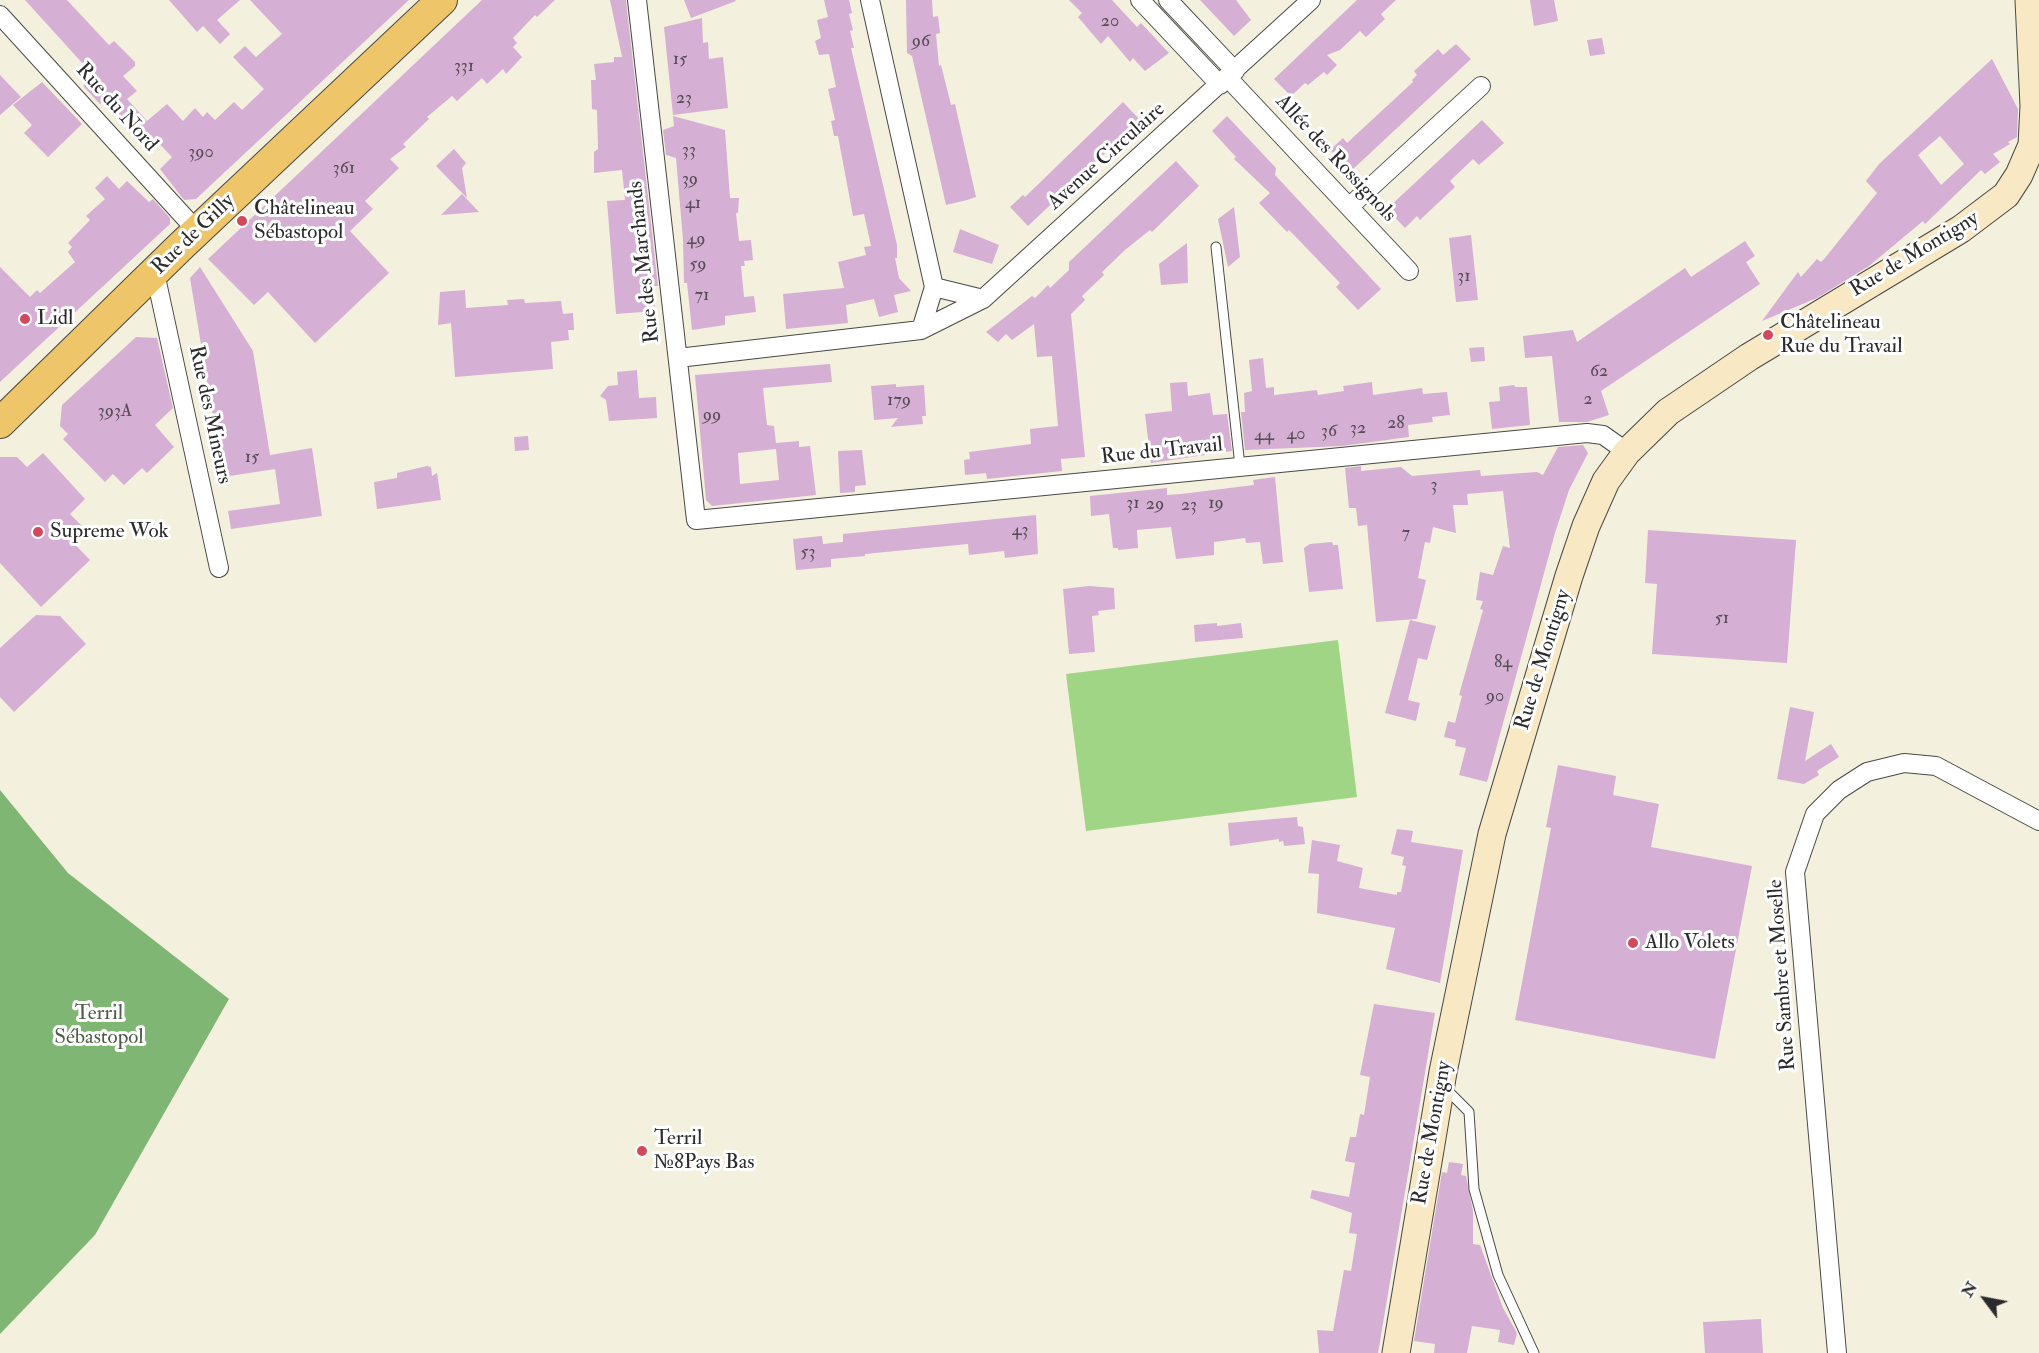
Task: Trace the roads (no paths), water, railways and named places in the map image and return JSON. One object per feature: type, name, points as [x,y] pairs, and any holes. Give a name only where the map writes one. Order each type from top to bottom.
[{"type":"main road","name":"Rue de Gilly","points":[[0,423],[442,0]]},
{"type":"main road","name":"Rue de Montigny","points":[[1396,1353],[1441,1084],[1492,834],[1586,526],[1606,481],[1627,452],[1668,412],[1749,357],[1983,214],[2006,195],[2019,175],[2032,146],[2034,106],[2029,0]]},
{"type":"street","name":"Rue des Marchands","points":[[637,0],[696,520]]},
{"type":"street","points":[[870,0],[934,286],[921,330]]},
{"type":"street","name":"Allée des Rossignols","points":[[1140,0],[1228,78],[1409,270]]},
{"type":"street","name":"Allée des Rossignols","points":[[1168,0],[1228,78]]},
{"type":"street","name":"Avenue Circulaire","points":[[678,358],[921,330],[983,299],[1311,0]]},
{"type":"street","name":"Rue du Nord","points":[[0,15],[198,232]]},
{"type":"street","points":[[1349,207],[1481,86]]},
{"type":"street","name":"Rue des Mineurs","points":[[155,273],[219,568]]},
{"type":"street","points":[[934,286],[983,299]]},
{"type":"street","name":"Rue du Travail","points":[[696,520],[1587,433],[1603,435],[1627,452]]},
{"type":"street","name":"Rue Sambre et Moselle","points":[[1837,1353],[1795,872],[1815,814],[1839,790],[1868,772],[1904,763],[1936,766],[2039,821]]},
{"type":"lane","points":[[1216,247],[1240,466]]},
{"type":"lane","points":[[1441,1084],[1469,1112],[1474,1189],[1498,1275],[1534,1353]]},
{"type":"place","name":"Châtelineau Sébastopol","points":[[242,221]]},
{"type":"place","name":"Lidl","points":[[25,319]]},
{"type":"place","name":"Châtelineau Rue du Travail","points":[[1768,335]]},
{"type":"place","name":"Supreme Wok","points":[[38,532]]},
{"type":"place","name":"Allo Volets","points":[[1633,943]]},
{"type":"place","name":"Terril №8Pays Bas","points":[[642,1151]]},
{"type":"park label","name":"Terril Sébastopol","points":[[99,1026]]}]
